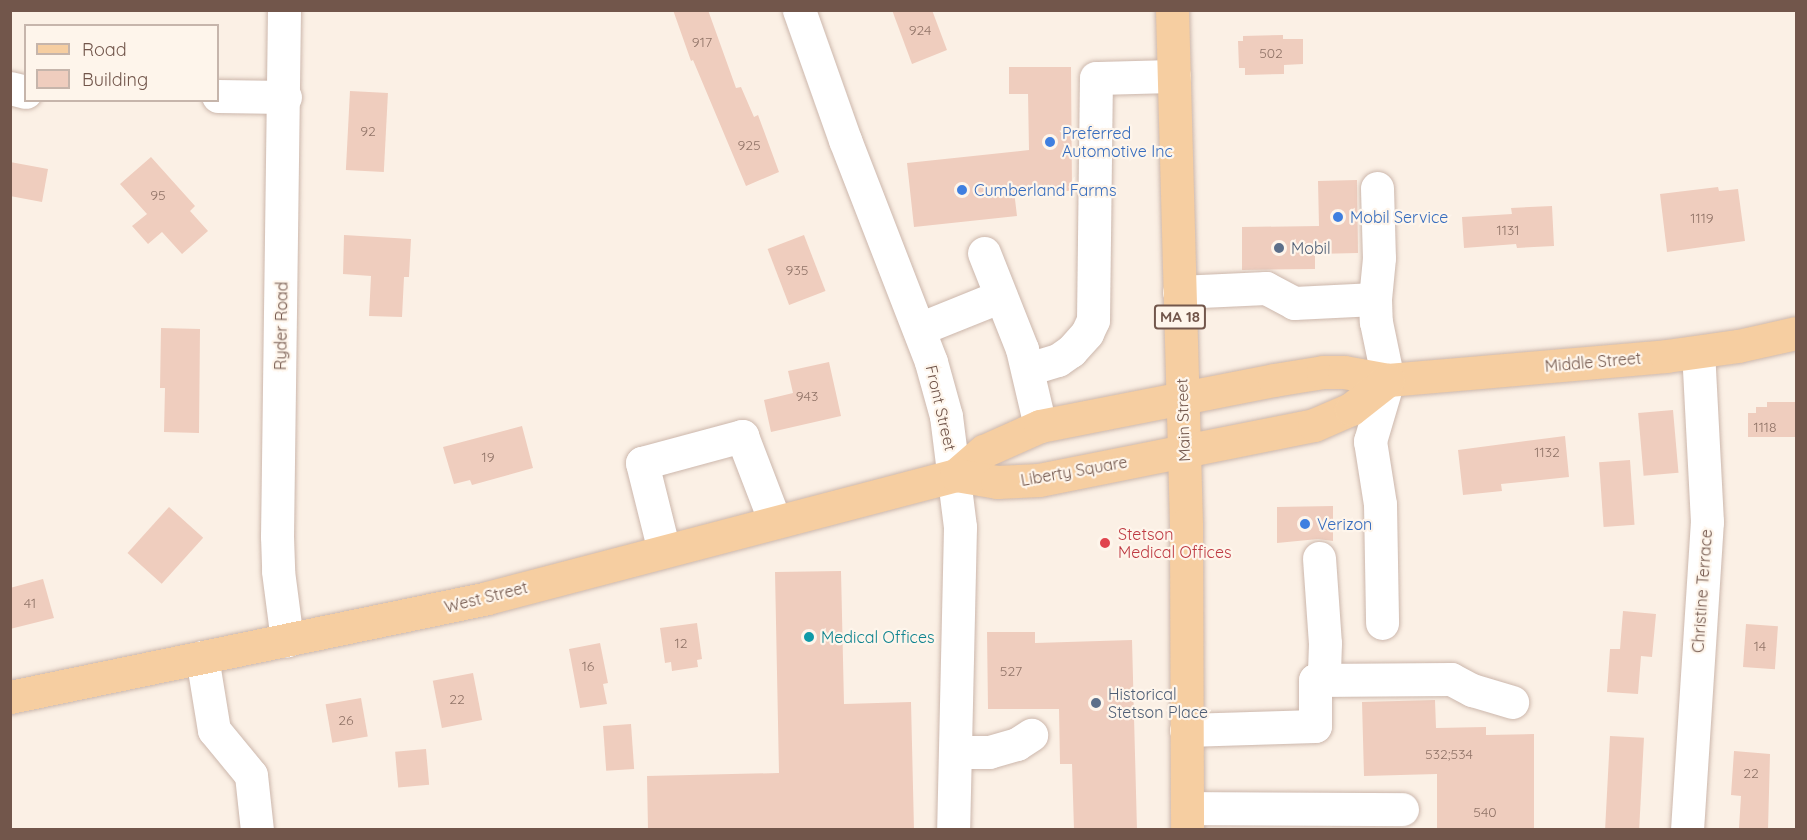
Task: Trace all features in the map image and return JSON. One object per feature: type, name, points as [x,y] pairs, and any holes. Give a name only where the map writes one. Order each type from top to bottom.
[{"type":"main road","name":"Main Street","points":[[1172,10],[1184,451],[1187,819]]},
{"type":"main road","name":"Middle Street","points":[[1182,398],[1323,372],[1344,372],[1388,380],[1698,352],[1797,333]]},
{"type":"main road","points":[[1184,451],[1333,419],[1351,409],[1388,380]]},
{"type":"main road","points":[[956,475],[984,451],[1040,426],[1182,398]]},
{"type":"main road","name":"Liberty Square","points":[[956,475],[997,482],[1039,480],[1184,451]]},
{"type":"main road","name":"West Street","points":[[10,697],[487,598],[956,475]]},
{"type":"street","name":"Ryder Road","points":[[284,10],[285,97],[277,536],[278,571],[287,640]]},
{"type":"street","name":"Front Street","points":[[799,10],[844,140],[919,328],[942,396],[956,475],[960,527],[953,830]]},
{"type":"street","points":[[1028,369],[1058,360],[1071,351],[1087,333],[1093,320],[1096,78],[1174,76]]},
{"type":"street","points":[[219,96],[285,97]]},
{"type":"street","points":[[1377,188],[1379,258],[1375,299],[1376,322],[1388,380],[1370,441],[1380,504],[1382,622]]},
{"type":"street","points":[[984,252],[1028,369],[1040,426]]},
{"type":"street","points":[[1179,292],[1266,288],[1294,303],[1375,299]]},
{"type":"street","points":[[919,328],[1002,296]]},
{"type":"street","name":"Christine Terrace","points":[[1687,830],[1707,510],[1698,352]]},
{"type":"street","points":[[663,551],[642,463],[742,436],[775,522]]},
{"type":"street","points":[[1319,558],[1325,643],[1324,680]]},
{"type":"street","points":[[202,657],[214,730],[250,775],[257,830]]},
{"type":"street","points":[[1186,730],[1315,726],[1315,680],[1451,679],[1472,690],[1512,702]]},
{"type":"street","points":[[956,752],[988,752],[1017,744],[1031,735]]},
{"type":"street","points":[[1187,819],[1402,809]]},
{"type":"building","points":[[673,10],[708,10],[736,88],[741,87],[754,117],[758,115],[779,172],[746,186],[693,60],[691,61]]},
{"type":"building","points":[[892,10],[932,10],[947,50],[912,64]]},
{"type":"building","points":[[1283,35],[1283,39],[1303,39],[1303,64],[1284,65],[1284,74],[1245,75],[1245,68],[1239,68],[1238,41],[1243,41],[1243,36]]},
{"type":"building","points":[[1009,67],[1071,67],[1072,191],[1014,191],[1017,216],[914,227],[907,163],[1029,150],[1028,94],[1009,94]]},
{"type":"building","points":[[350,91],[388,93],[384,172],[346,170]]},
{"type":"building","points":[[151,157],[195,206],[190,211],[208,231],[182,254],[162,232],[148,244],[132,226],[147,214],[120,184]]},
{"type":"building","points":[[10,162],[48,169],[42,202],[10,196]]},
{"type":"building","points":[[1357,180],[1358,253],[1315,254],[1315,269],[1242,270],[1242,227],[1319,226],[1318,181]]},
{"type":"building","points":[[1718,187],[1719,191],[1738,189],[1745,241],[1667,252],[1660,194]]},
{"type":"building","points":[[1552,206],[1554,246],[1517,248],[1516,244],[1464,248],[1462,217],[1512,214],[1511,208]]},
{"type":"building","points":[[344,235],[411,239],[409,277],[404,277],[402,317],[369,316],[371,276],[343,274]]},
{"type":"building","points":[[804,235],[826,291],[789,305],[768,249]]},
{"type":"building","points":[[161,328],[200,329],[199,433],[164,432],[165,388],[160,388]]},
{"type":"building","points":[[829,362],[841,416],[771,432],[764,400],[793,393],[788,371]]},
{"type":"building","points":[[1767,402],[1797,402],[1797,437],[1748,437],[1748,413],[1756,413],[1756,407],[1767,407]]},
{"type":"building","points":[[1673,410],[1678,473],[1644,476],[1638,413]]},
{"type":"building","points":[[522,426],[533,468],[472,485],[470,480],[454,484],[443,447]]},
{"type":"building","points":[[1565,436],[1569,477],[1501,484],[1502,491],[1463,495],[1458,450]]},
{"type":"building","points":[[1630,460],[1635,525],[1604,527],[1599,462]]},
{"type":"building","name":"Verizon","points":[[1333,506],[1333,541],[1318,539],[1277,543],[1277,507]]},
{"type":"building","points":[[169,507],[203,538],[162,584],[128,553]]},
{"type":"building","name":"Medical Offices","points":[[841,571],[844,704],[911,702],[914,830],[648,830],[647,776],[779,773],[775,572]]},
{"type":"building","points":[[43,579],[54,618],[10,629],[10,588]]},
{"type":"building","points":[[1623,611],[1656,614],[1652,657],[1641,656],[1638,694],[1607,692],[1610,649],[1620,649]]},
{"type":"building","points":[[697,623],[702,659],[697,660],[698,667],[672,671],[671,662],[665,663],[660,628]]},
{"type":"building","points":[[1746,624],[1778,626],[1775,669],[1743,667]]},
{"type":"building","name":"Historical Stetson Place","points":[[987,632],[1035,632],[1035,643],[1132,640],[1137,830],[1074,830],[1072,764],[1060,764],[1059,709],[988,709]]},
{"type":"building","points":[[600,643],[608,683],[603,684],[607,704],[580,708],[569,649]]},
{"type":"building","points":[[473,673],[482,720],[442,728],[433,681]]},
{"type":"building","points":[[361,698],[368,736],[332,743],[326,704]]},
{"type":"building","points":[[1435,700],[1436,728],[1486,727],[1486,735],[1534,734],[1534,830],[1437,830],[1437,774],[1364,776],[1362,702]]},
{"type":"building","points":[[631,724],[634,769],[606,771],[603,726]]},
{"type":"building","points":[[1610,736],[1644,738],[1639,830],[1605,830]]},
{"type":"building","points":[[426,749],[429,785],[398,788],[395,752]]},
{"type":"building","points":[[1734,751],[1770,754],[1768,830],[1739,828],[1741,796],[1731,795]]},
{"type":"place","name":"Preferred Automotive Inc","points":[[1050,142]]},
{"type":"place","name":"Cumberland Farms","points":[[962,190]]},
{"type":"place","name":"Mobil Service","points":[[1338,217]]},
{"type":"place","name":"Mobil","points":[[1279,248]]},
{"type":"place","name":"Verizon","points":[[1305,524]]},
{"type":"place","name":"Stetson Medical Offices","points":[[1105,543]]},
{"type":"place","name":"Medical Offices","points":[[809,637]]},
{"type":"place","name":"Historical Stetson Place","points":[[1096,703]]}]
